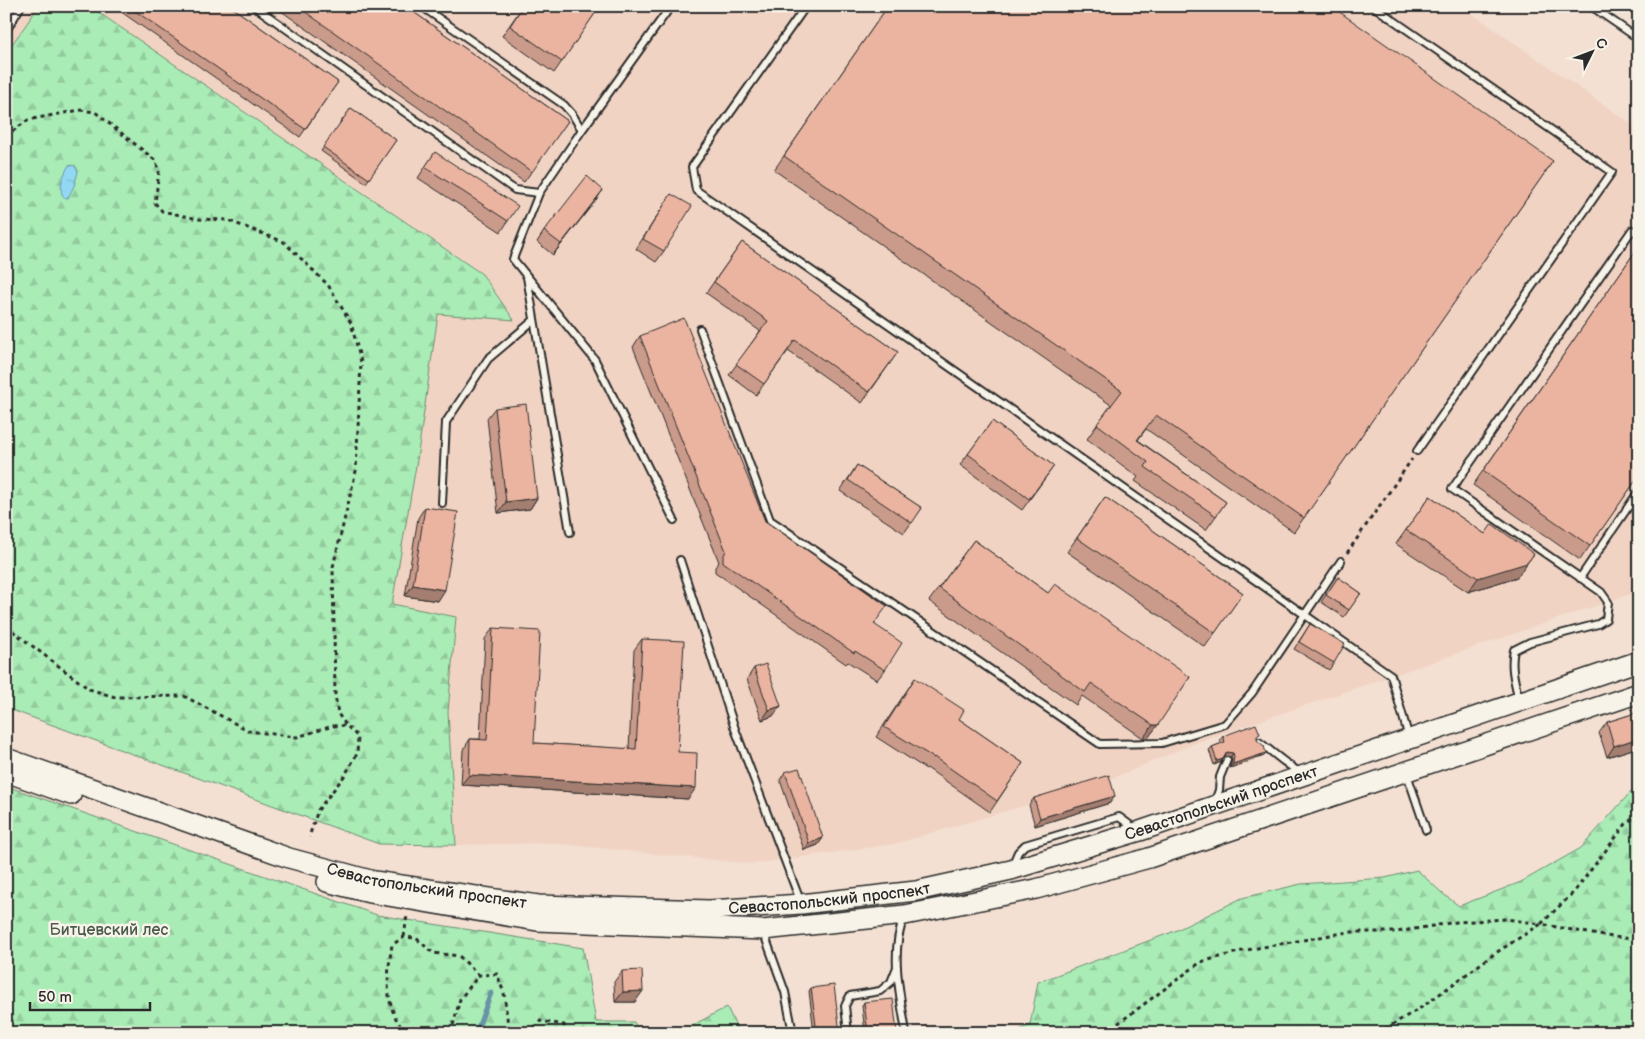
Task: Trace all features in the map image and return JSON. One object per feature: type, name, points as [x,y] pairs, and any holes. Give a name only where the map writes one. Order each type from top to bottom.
[{"type":"main road","name":"Севастопольский проспект","points":[[6,758],[289,858],[374,881],[538,905],[710,910],[801,904],[916,891],[1011,870],[1140,831],[1639,661]]},
{"type":"main road","name":"Севастопольский проспект","points":[[6,772],[291,872],[370,894],[536,921],[763,930],[905,915],[1036,889],[1149,858],[1639,693]]},
{"type":"lane","points":[[6,30],[21,6]]},
{"type":"lane","points":[[254,6],[515,190],[539,193]]},
{"type":"lane","points":[[421,6],[564,105],[582,130]]},
{"type":"lane","points":[[671,6],[539,193],[514,259],[595,360],[674,520]]},
{"type":"lane","points":[[806,6],[692,167],[696,190],[1391,675],[1410,739]]},
{"type":"lane","points":[[1373,6],[1612,172],[1417,451]]},
{"type":"lane","points":[[1591,6],[1639,39]]},
{"type":"lane","points":[[1519,701],[1513,673],[1512,658],[1514,650],[1530,642],[1598,624],[1606,619],[1608,602],[1601,592],[1452,489],[1632,230],[1639,234]]},
{"type":"lane","points":[[527,276],[570,532]]},
{"type":"lane","points":[[442,503],[446,422],[488,360],[534,320]]},
{"type":"lane","points":[[700,329],[770,520],[1100,744],[1162,743],[1225,724],[1252,694],[1341,561]]},
{"type":"lane","points":[[1580,578],[1639,491]]},
{"type":"lane","points":[[680,560],[735,728],[801,904]]},
{"type":"lane","points":[[1259,742],[1276,754],[1287,765],[1304,775]]},
{"type":"lane","points":[[1213,806],[1227,760]]},
{"type":"lane","points":[[1406,770],[1426,830]]},
{"type":"lane","points":[[905,915],[898,931],[898,966],[906,1033]]},
{"type":"lane","points":[[763,930],[785,992],[793,1033]]},
{"type":"lane","points":[[848,1033],[845,1006],[850,996],[880,991],[890,982],[898,966]]},
{"type":"path","points":[[6,136],[28,120],[80,110],[94,112],[156,161],[159,172],[155,203],[162,211],[198,219],[227,220],[284,242],[328,285],[351,323],[361,362],[356,471],[333,567],[335,695],[338,714],[358,738],[357,754],[346,775],[318,810],[308,837]]},
{"type":"path","points":[[1341,561],[1417,451]]},
{"type":"path","points":[[6,626],[89,688],[115,697],[184,696],[249,732],[298,737],[346,724]]},
{"type":"path","points":[[1378,1033],[1422,1007],[1494,954],[1541,924],[1574,892],[1626,824],[1639,813]]},
{"type":"path","points":[[404,937],[407,912]]},
{"type":"path","points":[[1105,1033],[1200,962],[1246,950],[1348,932],[1397,932],[1456,922],[1506,919],[1598,936],[1639,940]]},
{"type":"path","points":[[406,1033],[399,1026],[388,1002],[389,965],[392,945],[404,937],[416,938],[434,953],[459,956],[479,975],[497,974],[504,993],[509,1032],[513,1033]]},
{"type":"path","points":[[451,1033],[460,999],[479,975]]},
{"type":"path","points":[[527,1033],[540,1021],[564,1025],[570,1033]]},
{"type":"shaded area","points":[[6,6],[39,6],[6,53]]},
{"type":"shaded area","points":[[89,6],[1461,6],[1639,129],[1639,591],[1198,742],[1104,782],[895,844],[752,864],[551,843],[456,845],[448,712],[456,617],[392,605],[417,460],[438,314],[514,319],[482,273]]},
{"type":"green space","points":[[39,6],[89,6],[482,274],[514,320],[438,314],[417,460],[392,604],[456,617],[448,712],[456,845],[379,844],[6,708],[6,53]]},
{"type":"green space","name":"Битцевский лес","points":[[6,786],[377,915],[583,948],[596,1022],[634,1022],[640,1033],[6,1033]]},
{"type":"green space","points":[[1639,786],[1639,1033],[1012,1033],[1030,1025],[1038,982],[1175,931],[1242,898],[1301,884],[1385,878],[1417,870],[1459,906],[1521,882],[1581,848],[1629,794]]},
{"type":"green space","points":[[727,1007],[739,1033],[678,1033]]},
{"type":"water","points":[[69,165],[75,166],[78,172],[68,198],[64,198],[61,185]]},
{"type":"building","points":[[128,6],[230,6],[338,82],[305,129]]},
{"type":"building","points":[[297,6],[405,6],[568,121],[532,172]]},
{"type":"building","points":[[523,6],[600,6],[562,62],[510,26]]},
{"type":"building","points":[[888,6],[1331,6],[1553,161],[1304,518],[1156,415],[1137,440],[1226,502],[1216,516],[1145,467],[1148,462],[1097,424],[1122,391],[784,156]]},
{"type":"building","points":[[351,108],[396,140],[369,179],[323,147]]},
{"type":"building","points":[[435,152],[518,206],[508,221],[425,167]]},
{"type":"building","points":[[587,176],[603,190],[561,244],[544,231]]},
{"type":"building","points":[[671,194],[692,206],[664,251],[643,239]]},
{"type":"building","points":[[742,242],[898,352],[869,392],[795,340],[764,384],[736,364],[768,321],[714,282]]},
{"type":"building","points":[[1639,246],[1639,476],[1590,546],[1483,471]]},
{"type":"building","points":[[684,318],[765,521],[887,606],[874,624],[902,643],[885,670],[855,651],[854,653],[723,562],[726,551],[640,336]]},
{"type":"building","points":[[526,404],[537,498],[506,502],[495,408]]},
{"type":"building","points":[[992,421],[1054,466],[1029,499],[968,454]]},
{"type":"building","points":[[857,465],[922,508],[912,523],[848,480]]},
{"type":"building","points":[[1430,496],[1485,534],[1492,524],[1534,554],[1527,563],[1478,578],[1406,530]]},
{"type":"building","points":[[1105,497],[1243,593],[1215,633],[1077,538]]},
{"type":"building","points":[[425,507],[458,512],[445,590],[413,585]]},
{"type":"building","points":[[974,540],[1048,593],[1055,584],[1190,677],[1158,725],[1153,725],[1091,683],[1085,692],[939,588]]},
{"type":"building","points":[[1338,577],[1361,593],[1349,610],[1326,595]]},
{"type":"building","points":[[1310,624],[1345,644],[1334,663],[1299,642]]},
{"type":"building","points":[[493,628],[540,631],[534,743],[636,749],[642,639],[684,641],[678,752],[697,753],[696,788],[469,775],[470,739],[487,740]]},
{"type":"building","points":[[766,664],[781,706],[769,710],[754,668]]},
{"type":"building","points":[[915,678],[964,710],[959,719],[1023,763],[997,801],[934,757],[884,727]]},
{"type":"building","points":[[1639,712],[1639,738],[1614,746],[1607,722]]},
{"type":"building","points":[[1256,724],[1260,734],[1257,736],[1257,740],[1264,746],[1266,753],[1233,764],[1233,753],[1227,752],[1223,759],[1217,761],[1212,747],[1225,742],[1223,736]]},
{"type":"building","points":[[799,768],[823,838],[809,843],[785,772]]},
{"type":"building","points":[[1109,775],[1115,796],[1040,818],[1034,798]]},
{"type":"building","points":[[642,970],[643,991],[623,992],[622,971]]},
{"type":"building","points":[[834,985],[840,1033],[817,1033],[811,988]]},
{"type":"building","points":[[893,999],[897,1033],[868,1033],[864,1002]]},
{"type":"waterway","points":[[476,1033],[491,993]]}]
